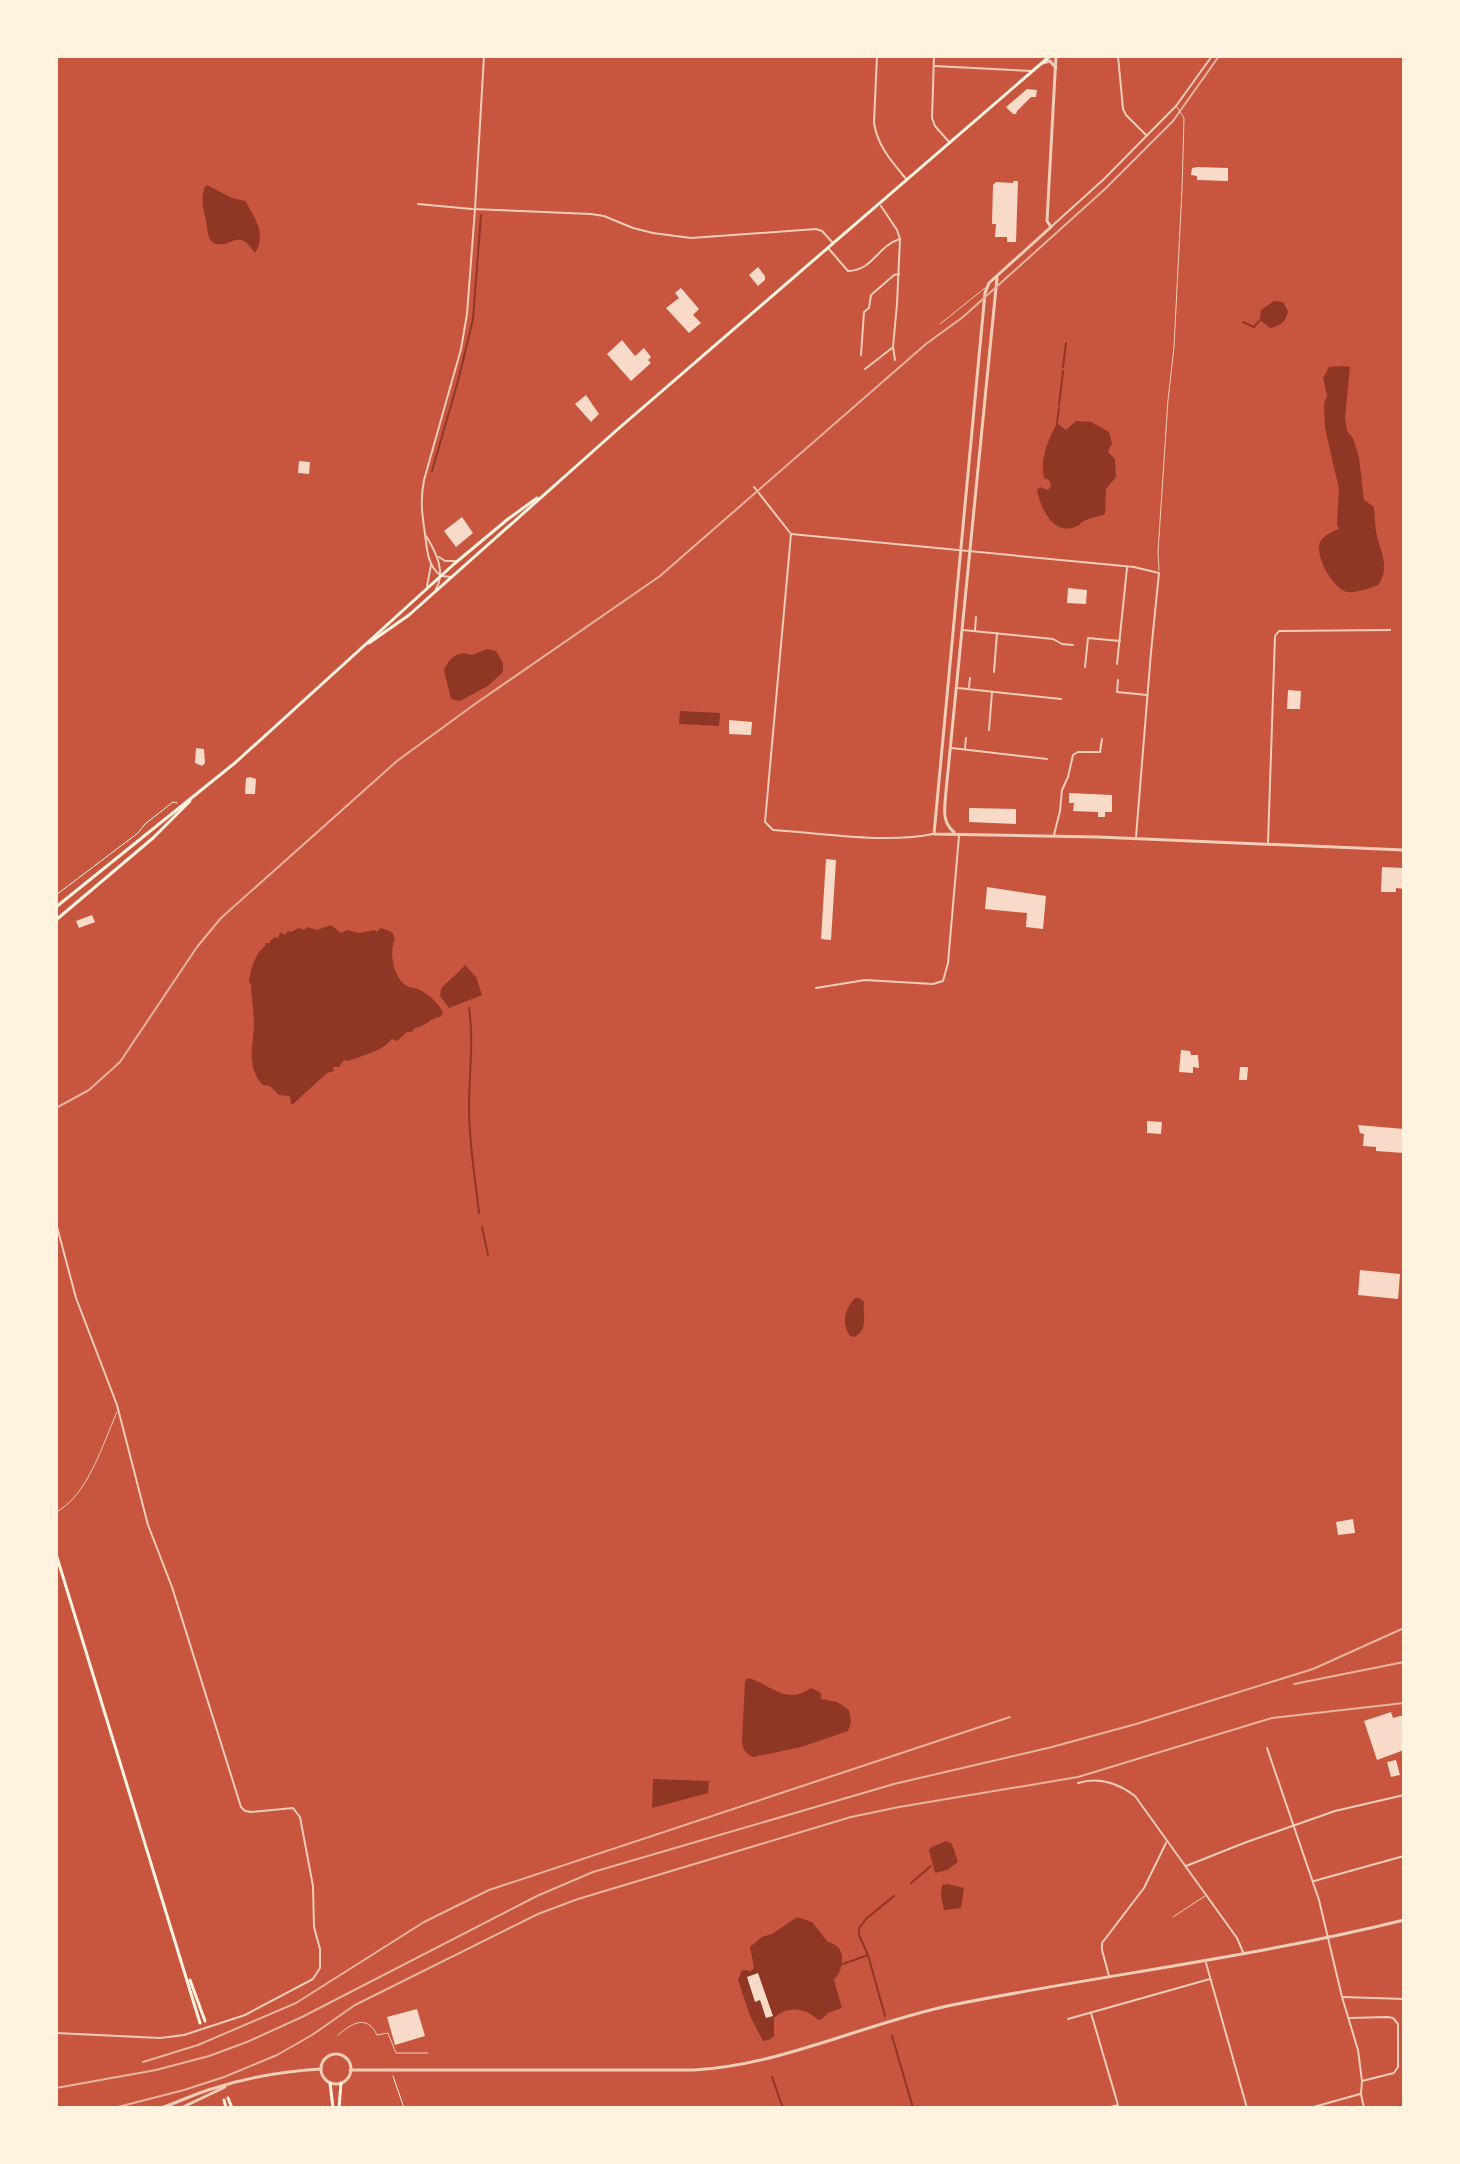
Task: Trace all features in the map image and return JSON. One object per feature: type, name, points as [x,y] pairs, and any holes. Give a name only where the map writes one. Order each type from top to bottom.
[{"type":"main road","points":[[369,643],[395,626],[452,577],[1048,56]]},
{"type":"main road","points":[[56,907],[273,730],[460,559],[508,519],[547,492]]},
{"type":"main road","points":[[56,920],[153,838],[201,790]]},
{"type":"main road","points":[[56,1554],[202,2022]]},
{"type":"main road","points":[[330,2083],[333,2108]]},
{"type":"main road","points":[[339,2108],[341,2083]]},
{"type":"main road","points":[[226,2099],[229,2108]]},
{"type":"street","points":[[452,577],[441,576],[431,564],[421,516],[422,492],[463,338],[484,56]]},
{"type":"street","points":[[877,56],[875,132],[886,154],[908,181]]},
{"type":"street","points":[[934,56],[932,118],[950,144]]},
{"type":"street","points":[[1051,227],[1047,221],[1056,56]]},
{"type":"street","points":[[1118,56],[1123,109],[1147,136]]},
{"type":"street","points":[[934,834],[987,286],[1147,136],[1176,106],[1212,56]]},
{"type":"street","points":[[1041,64],[1050,61],[1056,68]]},
{"type":"street","points":[[934,66],[1033,71]]},
{"type":"street","points":[[418,204],[591,214],[653,233],[691,238],[816,229],[822,231],[833,244]]},
{"type":"street","points":[[880,205],[900,239],[893,347],[895,360]]},
{"type":"street","points":[[828,248],[848,271],[860,270],[893,241],[900,239]]},
{"type":"street","points":[[861,355],[864,312],[869,308],[871,295],[899,274]]},
{"type":"street","points":[[960,834],[952,832],[945,817],[998,275]]},
{"type":"street","points":[[865,369],[893,347]]},
{"type":"street","points":[[754,487],[791,534],[765,815],[766,824],[773,830],[897,838],[934,834],[1054,836],[1404,850]]},
{"type":"street","points":[[791,534],[1134,567],[1159,573],[1136,838]]},
{"type":"street","points":[[425,535],[436,556],[441,576],[438,587],[430,596]]},
{"type":"street","points":[[436,556],[450,562],[460,559]]},
{"type":"street","points":[[426,590],[431,564]]},
{"type":"street","points":[[1117,664],[1127,567]]},
{"type":"street","points":[[975,631],[976,617]]},
{"type":"street","points":[[955,620],[963,620]]},
{"type":"street","points":[[962,630],[1053,639],[1073,645]]},
{"type":"street","points":[[1268,844],[1275,636],[1279,631],[1390,630]]},
{"type":"street","points":[[994,672],[997,633]]},
{"type":"street","points":[[1085,667],[1088,638],[1121,641]]},
{"type":"street","points":[[969,688],[970,678]]},
{"type":"street","points":[[1118,680],[1117,692],[1148,695]]},
{"type":"street","points":[[957,687],[1061,699]]},
{"type":"street","points":[[989,730],[992,691]]},
{"type":"street","points":[[944,732],[952,733]]},
{"type":"street","points":[[965,750],[966,738]]},
{"type":"street","points":[[1054,836],[1062,790],[1073,755],[1078,752],[1100,752],[1102,739]]},
{"type":"street","points":[[951,748],[1047,759]]},
{"type":"street","points":[[816,988],[865,980],[933,984],[943,981],[948,963],[960,834]]},
{"type":"street","points":[[56,1223],[76,1298],[118,1410],[148,1525],[172,1587],[241,1807],[251,1812],[293,1808],[300,1817],[314,1898],[314,1927],[320,1949],[319,1971],[313,1979],[231,2021],[184,2035],[160,2038],[56,2033]]},
{"type":"street","points":[[1267,1748],[1313,1881],[1358,2050],[1364,2108]]},
{"type":"street","points":[[1078,1783],[1100,1781],[1126,1789],[1141,1803],[1237,1938],[1243,1953]]},
{"type":"street","points":[[1185,1867],[1335,1811],[1404,1795]]},
{"type":"street","points":[[1110,1977],[1102,1943],[1144,1888],[1167,1841]]},
{"type":"street","points":[[1313,1881],[1404,1856]]},
{"type":"street","points":[[350,2070],[682,2070],[728,2066],[773,2057],[931,2010],[1328,1938],[1404,1920]]},
{"type":"street","points":[[1205,1960],[1247,2108]]},
{"type":"street","points":[[1068,2019],[1210,1979]]},
{"type":"street","points":[[1342,1997],[1404,1999]]},
{"type":"street","points":[[1091,2011],[1118,2105],[1107,2108]]},
{"type":"street","points":[[1349,2018],[1388,2017],[1398,2024],[1396,2071],[1362,2081]]},
{"type":"street","points":[[337,2054],[348,2061],[350,2070],[347,2079],[341,2083],[330,2083],[322,2076],[321,2069],[325,2059],[337,2054]]},
{"type":"street","points":[[161,2108],[236,2082],[282,2072],[321,2069]]},
{"type":"street","points":[[181,2108],[236,2082]]},
{"type":"street","points":[[1310,2108],[1361,2094]]},
{"type":"lane","points":[[1159,573],[1182,190],[1184,118],[1176,106]]},
{"type":"lane","points":[[940,324],[987,286]]},
{"type":"lane","points":[[56,1512],[66,1507],[84,1485],[118,1410]]},
{"type":"lane","points":[[1173,1917],[1207,1895]]},
{"type":"lane","points":[[338,2035],[356,2023],[364,2022],[373,2027],[377,2035],[388,2033],[396,2053],[428,2053]]},
{"type":"path","points":[[56,895],[138,833],[173,802],[184,803]]},
{"type":"path","points":[[389,2069],[404,2108]]},
{"type":"shaded area","points":[[207,185],[245,201],[260,233],[255,253],[243,241],[216,244],[210,239],[203,201]]},
{"type":"shaded area","points":[[1274,301],[1283,302],[1288,311],[1282,323],[1270,328],[1260,320],[1261,310]]},
{"type":"shaded area","points":[[1329,367],[1350,367],[1345,418],[1347,431],[1353,438],[1359,457],[1364,500],[1374,507],[1376,532],[1384,563],[1378,585],[1351,592],[1341,589],[1330,577],[1319,552],[1322,539],[1339,529],[1339,489],[1325,428],[1324,404],[1327,395],[1323,378]]},
{"type":"shaded area","points":[[1076,421],[1091,422],[1109,432],[1112,443],[1108,452],[1115,459],[1116,477],[1106,489],[1105,514],[1067,529],[1054,524],[1049,518],[1037,490],[1040,487],[1048,490],[1051,486],[1049,480],[1044,478],[1043,463],[1057,423],[1066,430]]},
{"type":"shaded area","points":[[487,649],[496,651],[503,663],[503,672],[488,686],[460,701],[451,699],[444,670],[449,661],[458,654],[472,655]]},
{"type":"shaded area","points":[[680,711],[720,713],[719,726],[679,724]]},
{"type":"shaded area","points":[[331,925],[341,933],[347,930],[376,932],[381,928],[392,932],[395,939],[393,961],[399,978],[430,997],[443,1013],[372,1053],[344,1060],[291,1104],[290,1096],[279,1095],[270,1086],[263,1085],[254,1070],[251,971],[265,943],[278,938],[280,932],[285,935],[299,928],[317,930]]},
{"type":"shaded area","points":[[465,965],[476,977],[482,995],[449,1008],[440,996],[441,989]]},
{"type":"shaded area","points":[[855,1298],[864,1302],[864,1321],[862,1330],[854,1337],[847,1331],[845,1321]]},
{"type":"shaded area","points":[[748,1678],[786,1694],[802,1693],[811,1688],[821,1693],[821,1699],[837,1702],[849,1710],[851,1722],[848,1731],[801,1747],[751,1756],[742,1742],[745,1681]]},
{"type":"shaded area","points":[[653,1779],[709,1781],[708,1793],[652,1808]]},
{"type":"shaded area","points":[[946,1841],[952,1844],[958,1862],[947,1870],[935,1873],[930,1848]]},
{"type":"shaded area","points":[[942,1885],[964,1888],[961,1908],[944,1910]]},
{"type":"shaded area","points":[[797,1917],[812,1922],[841,1953],[842,1964],[834,1980],[842,2008],[818,2020],[802,2010],[785,2011],[774,2018],[774,2036],[763,2041],[750,2016],[738,1980],[742,1970],[751,1971],[754,1968],[750,1947]]},
{"type":"building","points":[[1027,89],[1037,90],[1036,97],[1031,97],[1013,114],[1006,107]]},
{"type":"building","points":[[1192,168],[1228,168],[1228,181],[1197,180],[1197,176],[1191,175]]},
{"type":"building","points":[[1018,181],[1016,242],[1007,242],[1007,237],[995,237],[996,224],[992,224],[993,185]]},
{"type":"building","points":[[758,267],[765,280],[758,286],[749,275]]},
{"type":"building","points":[[681,288],[699,309],[693,315],[701,323],[689,333],[666,308],[679,298],[675,293]]},
{"type":"building","points":[[622,340],[635,356],[644,348],[651,357],[648,360],[651,363],[631,381],[607,354]]},
{"type":"building","points":[[586,395],[599,414],[591,422],[575,404]]},
{"type":"building","points":[[299,461],[310,462],[309,474],[298,473]]},
{"type":"building","points":[[462,517],[473,533],[456,547],[444,531]]},
{"type":"building","points":[[1068,588],[1087,590],[1086,604],[1067,603]]},
{"type":"building","points":[[1288,690],[1301,691],[1300,709],[1287,709]]},
{"type":"building","points":[[729,720],[752,722],[751,735],[729,734]]},
{"type":"building","points":[[196,748],[204,749],[205,763],[202,766],[195,763]]},
{"type":"building","points":[[246,778],[256,779],[255,794],[245,794]]},
{"type":"building","points":[[1069,793],[1112,795],[1112,812],[1098,817],[1098,812],[1073,811],[1074,803],[1069,803]]},
{"type":"building","points":[[969,808],[1016,809],[1016,824],[969,822]]},
{"type":"building","points":[[826,859],[836,860],[831,940],[821,939]]},
{"type":"building","points":[[1382,867],[1404,868],[1404,889],[1381,892]]},
{"type":"building","points":[[987,887],[1046,896],[1043,929],[1026,927],[1027,913],[985,909]]},
{"type":"building","points":[[92,915],[95,922],[79,928],[76,921]]},
{"type":"building","points":[[1181,1050],[1198,1055],[1199,1068],[1193,1067],[1193,1073],[1179,1072]]},
{"type":"building","points":[[1240,1067],[1248,1067],[1247,1080],[1239,1080]]},
{"type":"building","points":[[1147,1121],[1162,1122],[1161,1134],[1147,1133]]},
{"type":"building","points":[[1358,1125],[1404,1129],[1404,1153],[1376,1151],[1376,1147],[1363,1146],[1364,1134],[1360,1133]]},
{"type":"building","points":[[1360,1270],[1400,1274],[1398,1299],[1358,1295]]},
{"type":"building","points":[[1353,1519],[1355,1533],[1338,1535],[1336,1522]]},
{"type":"building","points":[[1391,1712],[1393,1718],[1404,1715],[1404,1750],[1377,1760],[1364,1721]]},
{"type":"building","points":[[1396,1760],[1400,1775],[1391,1777],[1387,1762]]},
{"type":"building","points":[[758,1973],[773,2016],[766,2018],[760,2000],[755,2002],[747,1977]]},
{"type":"building","points":[[417,2009],[425,2036],[395,2045],[387,2017]]},
{"type":"waterway","points":[[432,471],[473,319],[481,215]]},
{"type":"waterway","points":[[1243,322],[1254,327],[1260,320]]},
{"type":"waterway","points":[[1063,367],[1066,343]]},
{"type":"waterway","points":[[1059,405],[1063,371]]},
{"type":"waterway","points":[[1057,423],[1059,408]]},
{"type":"waterway","points":[[469,1008],[469,1121],[479,1213]]},
{"type":"waterway","points":[[482,1227],[488,1255]]},
{"type":"waterway","points":[[911,1883],[931,1866]]},
{"type":"waterway","points":[[885,2016],[859,1928],[894,1896]]},
{"type":"waterway","points":[[843,1964],[868,1955]]},
{"type":"waterway","points":[[892,2036],[913,2108]]},
{"type":"waterway","points":[[772,2077],[783,2108]]},
{"type":"tram line","points":[[56,1108],[89,1090],[120,1062],[197,947],[221,918],[397,761],[660,576],[926,344],[963,317],[1105,189],[1173,121],[1219,56]]},
{"type":"railway","points":[[56,2088],[156,2070],[247,2042],[302,2017],[537,1896],[593,1872],[894,1784],[1136,1724],[1313,1669],[1404,1628]]},
{"type":"railway","points":[[1294,1684],[1404,1662]]},
{"type":"railway","points":[[114,2108],[224,2077],[277,2055],[355,2005],[538,1914],[578,1899],[851,1817],[1078,1777],[1272,1718],[1404,1703]]},
{"type":"railway","points":[[143,2062],[198,2045],[296,2003],[424,1922],[489,1890],[1010,1717]]}]
